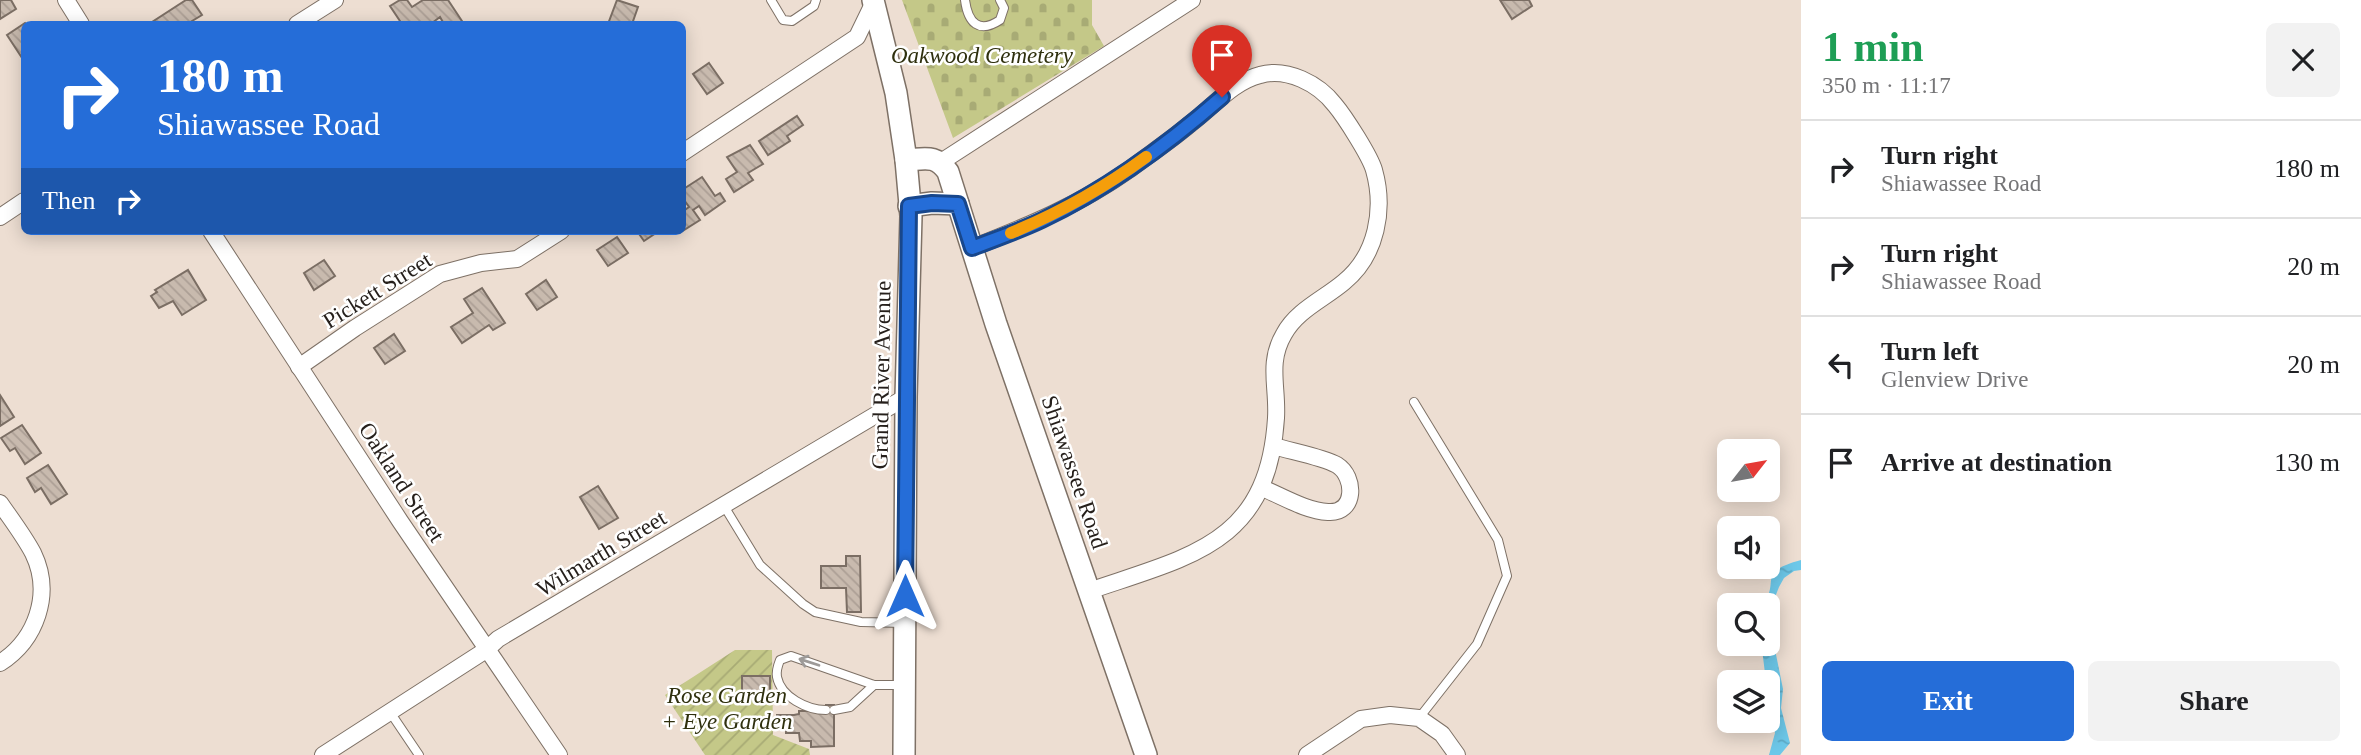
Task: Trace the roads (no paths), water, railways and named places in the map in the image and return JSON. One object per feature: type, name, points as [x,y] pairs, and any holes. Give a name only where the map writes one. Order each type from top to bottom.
[{"type":"main road","name":"Grand River Avenue","points":[[873,2],[896,93],[906,160],[909,206],[904,755]]},
{"type":"main road","points":[[906,160],[928,159],[941,162]]},
{"type":"main road","name":"Shiawassee Road","points":[[941,162],[948,172],[996,324],[1146,755]]},
{"type":"main road","points":[[909,206],[958,204]]},
{"type":"street","points":[[66,0],[79,21]]},
{"type":"street","points":[[302,21],[335,0]]},
{"type":"street","points":[[941,162],[1192,0]]},
{"type":"street","points":[[686,150],[858,37],[873,2]]},
{"type":"street","points":[[972,248],[1040,221],[1092,194],[1192,123],[1237,84],[1261,74],[1289,75],[1314,85],[1335,104],[1373,168],[1381,210],[1371,244],[1359,268],[1296,317],[1284,333],[1275,354],[1274,446],[1262,488],[1247,511],[1224,535],[1206,547],[1089,591]]},
{"type":"street","points":[[0,217],[21,203]]},
{"type":"street","name":"Oakland Street","points":[[214,235],[486,650],[559,755]]},
{"type":"street","name":"Pickett Street","points":[[299,367],[440,274],[481,263],[517,258],[554,235]]},
{"type":"street","name":"Wilmarth Street","points":[[323,755],[486,650],[498,639],[906,397]]},
{"type":"street","points":[[1262,488],[1329,512],[1338,511],[1347,505],[1351,493],[1346,473],[1336,465],[1274,446]]},
{"type":"street","points":[[0,503],[33,552],[41,587],[37,619],[32,631],[24,643],[0,663]]},
{"type":"street","points":[[1307,755],[1360,719],[1390,715],[1419,718],[1442,734],[1457,755]]},
{"type":"lane","points":[[771,0],[783,20],[792,21],[814,6],[816,0]]},
{"type":"lane","points":[[965,0],[966,12],[971,20],[979,26],[991,26],[1000,20],[1004,8],[1000,0]]},
{"type":"lane","points":[[1413,402],[1498,540],[1507,576],[1477,644],[1419,718]]},
{"type":"lane","points":[[724,506],[760,565],[815,612],[861,622],[905,623]]},
{"type":"lane","points":[[874,685],[850,707],[816,710],[782,691],[776,675],[779,660],[791,656],[874,685],[904,685]]},
{"type":"lane","points":[[390,712],[419,755]]},
{"type":"water","points":[[1801,560],[1801,570],[1784,578],[1777,593],[1769,593],[1771,579],[1780,579],[1780,568]]},
{"type":"water","points":[[1763,656],[1776,656],[1779,670],[1765,670]]},
{"type":"water","points":[[1780,674],[1783,689],[1781,708],[1790,743],[1780,755],[1769,755],[1775,733],[1780,733]]},
{"type":"park label","name":"Oakwood Cemetery","points":[[982,55]]},
{"type":"park label","name":"Rose Garden + Eye Garden","points":[[727,708]]}]
